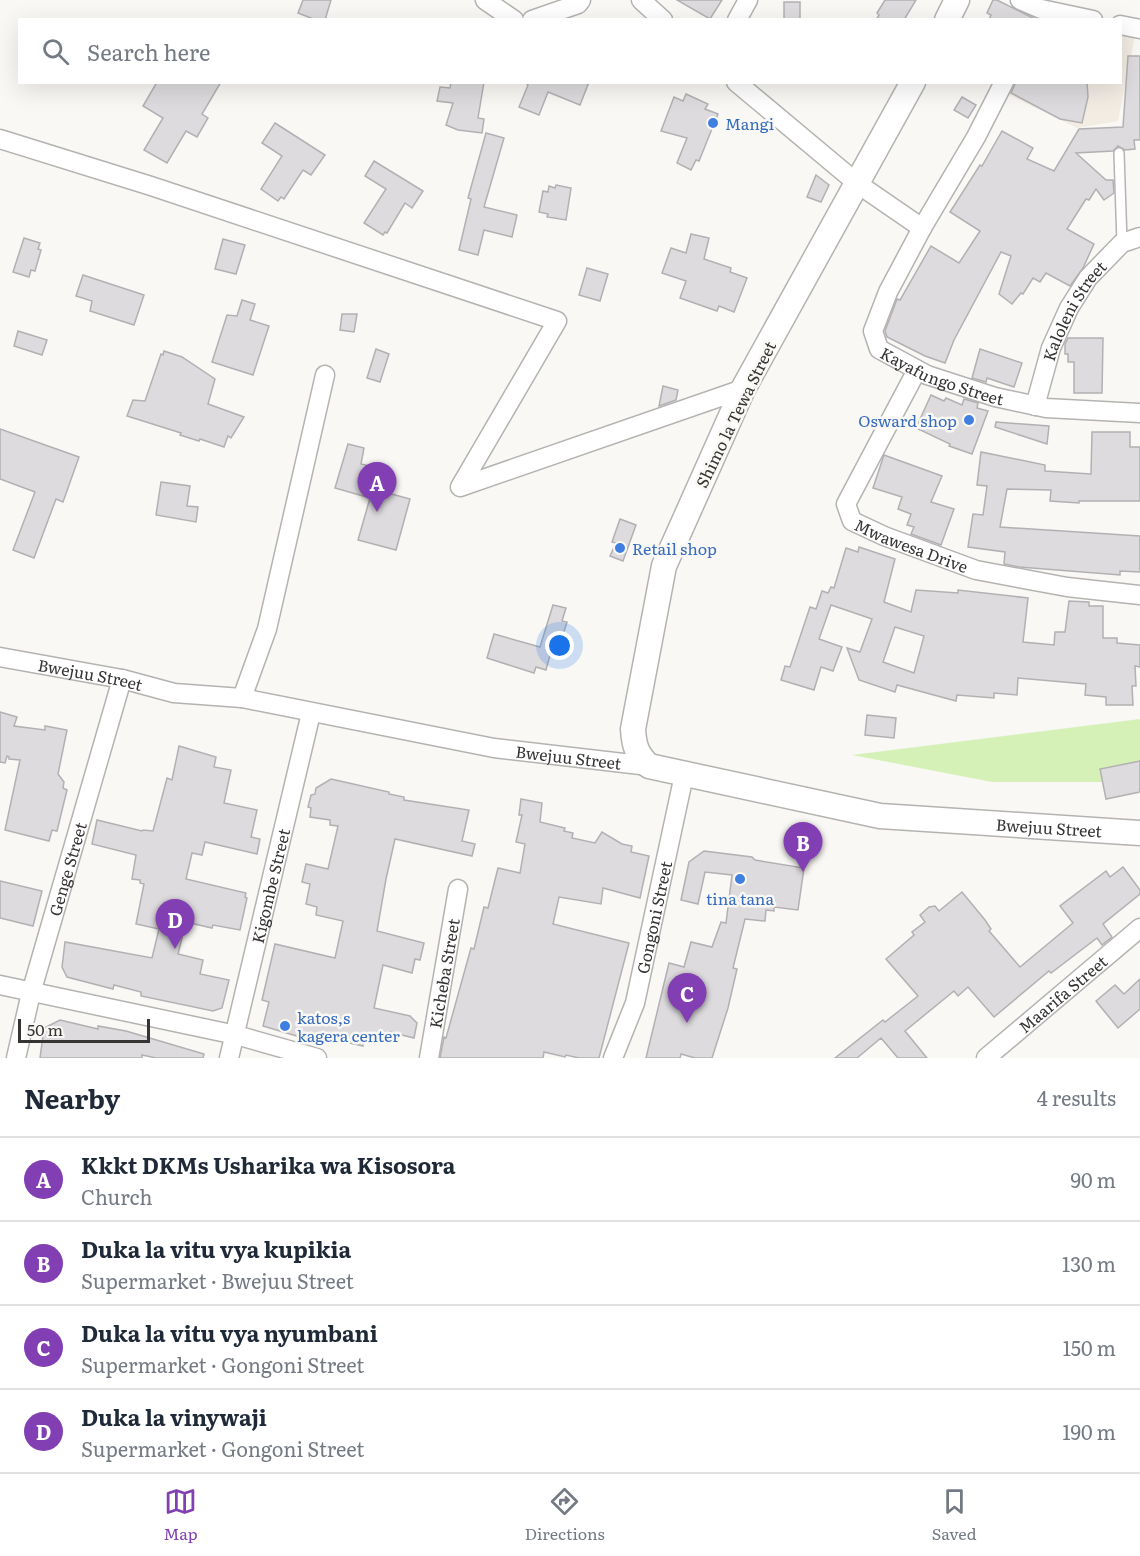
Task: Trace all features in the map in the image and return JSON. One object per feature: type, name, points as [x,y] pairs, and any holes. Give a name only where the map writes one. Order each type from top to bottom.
[{"type":"street","points":[[485,0],[511,18]]},
{"type":"street","points":[[538,18],[578,4],[582,0]]},
{"type":"street","points":[[641,0],[661,18]]},
{"type":"street","points":[[738,18],[748,0]]},
{"type":"street","points":[[948,18],[957,0]]},
{"type":"street","points":[[1020,0],[1038,14],[1075,18]]},
{"type":"street","points":[[1122,25],[1140,29]]},
{"type":"street","points":[[738,84],[858,184],[922,228]]},
{"type":"street","name":"Shimo la Tewa Street","points":[[649,766],[641,759],[634,745],[633,729],[664,566],[743,389],[912,84]]},
{"type":"street","name":"Kayafungo Street","points":[[1003,84],[976,137],[922,228],[888,292],[873,331],[879,349],[917,370],[994,397],[1046,408],[1140,413]]},
{"type":"street","points":[[0,139],[151,186],[557,321],[460,487],[743,389]]},
{"type":"street","name":"Kaloleni Street","points":[[1035,405],[1051,348],[1069,308],[1088,278],[1122,243],[1140,237]]},
{"type":"street","name":"Mwawesa Drive","points":[[917,370],[846,504],[852,521],[884,536],[975,570],[1067,587],[1140,595]]},
{"type":"street","points":[[242,698],[267,629],[325,375]]},
{"type":"street","name":"Bwejuu Street","points":[[0,657],[122,679],[174,693],[242,698],[494,748],[649,766],[880,816],[1140,832]]},
{"type":"street","name":"Genge Street","points":[[16,1058],[31,993],[122,679]]},
{"type":"street","name":"Kigombe Street","points":[[230,1058],[311,713]]},
{"type":"street","name":"Gongoni Street","points":[[613,1058],[635,1003],[684,775]]},
{"type":"street","name":"Kicheba Street","points":[[429,1058],[458,889]]},
{"type":"street","name":"Maarifa Street","points":[[986,1058],[1140,928]]},
{"type":"street","points":[[0,985],[236,1035],[317,1058]]},
{"type":"lane","points":[[1119,153],[1122,243]]},
{"type":"shaded area","points":[[1122,33],[1135,36],[1118,121],[1077,128],[1005,93],[1010,84],[1122,84]]},
{"type":"green space","points":[[1140,719],[1140,774],[1103,782],[992,782],[852,755]]},
{"type":"building","points":[[303,0],[331,0],[326,18],[311,18],[298,13]]},
{"type":"building","points":[[677,0],[722,0],[711,18]]},
{"type":"building","points":[[885,0],[916,0],[905,18],[877,18],[879,15],[877,13]]},
{"type":"building","points":[[993,0],[997,0],[1033,18],[990,18],[991,15],[987,13]]},
{"type":"building","points":[[784,2],[800,2],[800,18],[784,18]]},
{"type":"building","points":[[1128,56],[1140,56],[1140,140],[1134,140],[1135,149],[1125,150],[1118,146],[1113,151],[1076,153],[1106,180],[1113,180],[1114,193],[1104,200],[1096,189],[1089,200],[1086,199],[1067,229],[1094,244],[1083,268],[1070,286],[1046,273],[1040,282],[1033,278],[1023,294],[1021,293],[1012,304],[999,294],[1011,256],[1001,252],[954,340],[945,363],[887,337],[885,331],[897,299],[900,300],[931,246],[959,263],[980,231],[950,212],[980,165],[982,166],[1002,131],[1033,148],[1027,159],[1054,171],[1079,129],[1123,127]]},
{"type":"building","points":[[156,84],[220,84],[202,114],[208,118],[197,137],[186,131],[167,163],[144,150],[163,118],[143,106]]},
{"type":"building","points":[[451,84],[484,84],[478,118],[484,119],[482,133],[458,130],[446,125],[453,103],[437,101],[440,87],[450,88]]},
{"type":"building","points":[[588,84],[580,105],[548,92],[539,115],[519,107],[528,85]]},
{"type":"building","points":[[1015,84],[1087,84],[1088,97],[1082,123],[1060,119],[1011,93]]},
{"type":"building","points":[[686,94],[708,104],[705,109],[718,114],[699,161],[696,160],[691,170],[677,163],[687,138],[661,131],[674,97],[683,101]]},
{"type":"building","points":[[962,97],[976,105],[968,118],[954,110]]},
{"type":"building","points":[[275,123],[325,155],[311,175],[303,170],[284,199],[281,197],[278,201],[261,189],[282,156],[262,143]]},
{"type":"building","points":[[486,133],[504,138],[484,207],[517,215],[512,237],[484,230],[478,255],[459,250],[471,199],[468,198]]},
{"type":"building","points":[[374,161],[423,191],[412,208],[405,203],[387,233],[383,235],[364,223],[386,189],[365,176]]},
{"type":"building","points":[[816,175],[829,185],[821,202],[807,197]]},
{"type":"building","points":[[556,185],[571,188],[566,220],[547,217],[548,214],[539,212],[543,191],[548,192],[549,186],[555,188]]},
{"type":"building","points":[[691,234],[709,238],[704,259],[731,268],[730,272],[747,278],[734,312],[719,306],[717,311],[680,298],[686,281],[662,273],[671,248],[686,253]]},
{"type":"building","points":[[24,238],[40,243],[38,249],[41,250],[35,271],[31,270],[29,277],[13,272]]},
{"type":"building","points":[[223,239],[245,245],[236,274],[215,269]]},
{"type":"building","points":[[587,268],[608,274],[600,301],[579,295]]},
{"type":"building","points":[[83,275],[144,295],[134,325],[90,311],[92,301],[76,296]]},
{"type":"building","points":[[242,300],[255,304],[250,320],[269,326],[253,375],[212,362],[227,315],[237,316]]},
{"type":"building","points":[[342,314],[357,314],[354,332],[340,330]]},
{"type":"building","points":[[18,331],[47,340],[42,355],[14,346]]},
{"type":"building","points":[[1068,338],[1103,338],[1102,393],[1074,393],[1074,362],[1068,362],[1068,354],[1065,354],[1065,344]]},
{"type":"building","points":[[376,349],[389,354],[380,382],[367,378]]},
{"type":"building","points":[[980,349],[1022,363],[1014,387],[987,378],[986,382],[972,378]]},
{"type":"building","points":[[164,351],[182,357],[215,379],[208,404],[244,417],[231,438],[228,436],[224,447],[180,435],[181,433],[127,416],[133,400],[145,401]]},
{"type":"building","points":[[663,386],[678,390],[676,400],[659,406]]},
{"type":"building","points":[[931,395],[962,405],[964,399],[978,403],[977,408],[988,411],[972,454],[949,446],[950,444],[916,428]]},
{"type":"building","points":[[996,422],[1049,426],[1047,444],[995,427]]},
{"type":"building","points":[[0,429],[79,457],[63,502],[56,499],[34,558],[13,550],[35,492],[0,479]]},
{"type":"building","points":[[1092,432],[1130,432],[1130,447],[1140,447],[1140,501],[1079,501],[1079,503],[1050,501],[1051,490],[1007,489],[1000,527],[1140,536],[1140,572],[1120,571],[1120,575],[1019,567],[1004,564],[1005,552],[968,547],[973,514],[983,515],[987,486],[977,485],[981,452],[1045,465],[1045,471],[1091,474]]},
{"type":"building","points":[[348,444],[364,448],[361,464],[370,466],[367,475],[380,480],[377,490],[410,499],[396,550],[358,540],[370,498],[335,488]]},
{"type":"building","points":[[884,455],[942,476],[931,502],[954,509],[941,545],[911,534],[914,527],[907,525],[911,514],[898,509],[902,497],[873,488]]},
{"type":"building","points":[[161,482],[190,486],[187,506],[198,507],[196,522],[156,515]]},
{"type":"building","points":[[620,519],[636,525],[623,561],[610,556],[616,543],[612,542]]},
{"type":"building","points":[[859,547],[895,559],[884,602],[911,612],[916,590],[958,593],[958,590],[1028,598],[1023,642],[1054,645],[1055,632],[1065,632],[1069,601],[1089,602],[1089,606],[1103,606],[1103,638],[1117,638],[1117,643],[1140,645],[1140,667],[1135,666],[1136,686],[1132,686],[1133,705],[1106,705],[1106,697],[1085,695],[1086,684],[1018,678],[1017,695],[994,693],[994,698],[957,695],[956,701],[897,685],[895,692],[859,680],[847,648],[860,652],[872,619],[831,605],[819,639],[842,647],[833,671],[821,667],[814,690],[781,680],[785,666],[790,667],[810,607],[816,609],[822,591],[828,593],[831,587],[834,588],[846,548],[858,552]],"holes":[[[895,627],[924,636],[914,673],[883,662]]]},
{"type":"building","points":[[553,605],[566,608],[562,621],[567,622],[556,657],[550,655],[546,670],[536,667],[534,673],[487,658],[494,634],[540,647]]},
{"type":"building","points":[[0,712],[17,717],[14,726],[45,730],[45,726],[67,730],[58,774],[64,782],[63,788],[67,790],[57,831],[52,830],[49,841],[5,830],[20,760],[9,759],[7,756],[5,763],[0,762]]},
{"type":"building","points":[[867,715],[896,718],[894,738],[865,735]]},
{"type":"building","points":[[179,746],[216,757],[214,767],[231,770],[224,803],[257,810],[251,837],[260,839],[257,854],[205,842],[202,855],[192,853],[186,879],[246,893],[240,930],[213,925],[212,928],[186,922],[178,954],[203,960],[200,974],[229,980],[222,1008],[213,1011],[141,996],[141,992],[114,985],[113,989],[67,977],[62,967],[65,942],[152,958],[159,929],[136,924],[144,884],[140,883],[140,880],[132,879],[136,855],[92,844],[97,820],[142,831],[153,831],[167,778],[172,780]]},
{"type":"building","points":[[1140,761],[1140,792],[1106,799],[1100,769]]},
{"type":"building","points":[[331,779],[389,792],[389,794],[404,797],[404,800],[469,810],[462,841],[475,844],[472,856],[395,839],[377,931],[424,943],[420,960],[415,959],[412,973],[383,965],[374,1008],[410,1016],[417,1023],[414,1038],[390,1032],[389,1038],[379,1036],[378,1040],[364,1037],[363,1046],[311,1034],[310,1040],[263,1026],[269,1002],[262,1000],[275,944],[335,958],[343,921],[316,915],[317,907],[306,904],[310,884],[302,882],[306,864],[328,869],[338,826],[330,825],[330,820],[310,817],[311,808],[308,807],[311,795],[315,794],[316,788]]},
{"type":"building","points":[[521,799],[542,803],[540,822],[565,828],[564,831],[573,833],[572,838],[595,843],[602,832],[622,844],[632,846],[631,852],[649,856],[640,898],[603,888],[601,904],[559,897],[553,924],[629,943],[599,1058],[579,1058],[566,1055],[565,1057],[544,1052],[543,1058],[440,1058],[444,1037],[446,1038],[471,948],[474,949],[484,907],[488,908],[498,868],[520,873],[525,844],[516,842],[522,815],[519,815]]},
{"type":"building","points":[[704,851],[752,857],[755,860],[804,868],[798,910],[774,907],[774,911],[766,910],[765,921],[745,919],[733,968],[737,969],[728,1008],[712,1058],[695,1058],[681,1054],[680,1058],[646,1058],[669,963],[684,967],[691,942],[712,947],[721,922],[726,923],[732,875],[705,872],[698,904],[681,900],[689,862]]},
{"type":"building","points":[[1123,867],[1140,890],[1140,894],[1103,924],[1112,937],[1102,945],[1097,938],[1051,973],[1049,971],[994,1017],[968,987],[958,996],[954,991],[905,1031],[927,1058],[898,1058],[881,1038],[857,1058],[835,1058],[918,996],[886,959],[914,935],[912,932],[925,922],[920,915],[929,907],[935,906],[939,911],[962,892],[985,920],[991,929],[989,931],[1020,967],[1073,923],[1060,906],[1106,871],[1110,877]]},
{"type":"building","points":[[0,881],[42,891],[33,926],[0,918]]},
{"type":"building","points":[[1140,979],[1140,1009],[1118,1028],[1096,1001],[1115,985],[1124,994]]},
{"type":"building","points":[[60,1020],[98,1029],[98,1026],[126,1031],[204,1054],[203,1058],[156,1058],[142,1055],[142,1058],[40,1058],[44,1028]]},
{"type":"place","name":"Mangi","points":[[713,123]]},
{"type":"place","name":"Osward shop","points":[[969,420]]},
{"type":"place","name":"Kkkt DKMs Usharika wa Kisosora","points":[[377,512]]},
{"type":"place","name":"Retail shop","points":[[620,548]]},
{"type":"place","name":"Duka la vitu vya kupikia","points":[[803,872]]},
{"type":"place","name":"tina tana","points":[[740,879]]},
{"type":"place","name":"Duka la vinywaji","points":[[175,949]]},
{"type":"place","name":"Duka la vitu vya nyumbani","points":[[687,1023]]},
{"type":"place","name":"katos,s kagera center","points":[[285,1026]]}]
